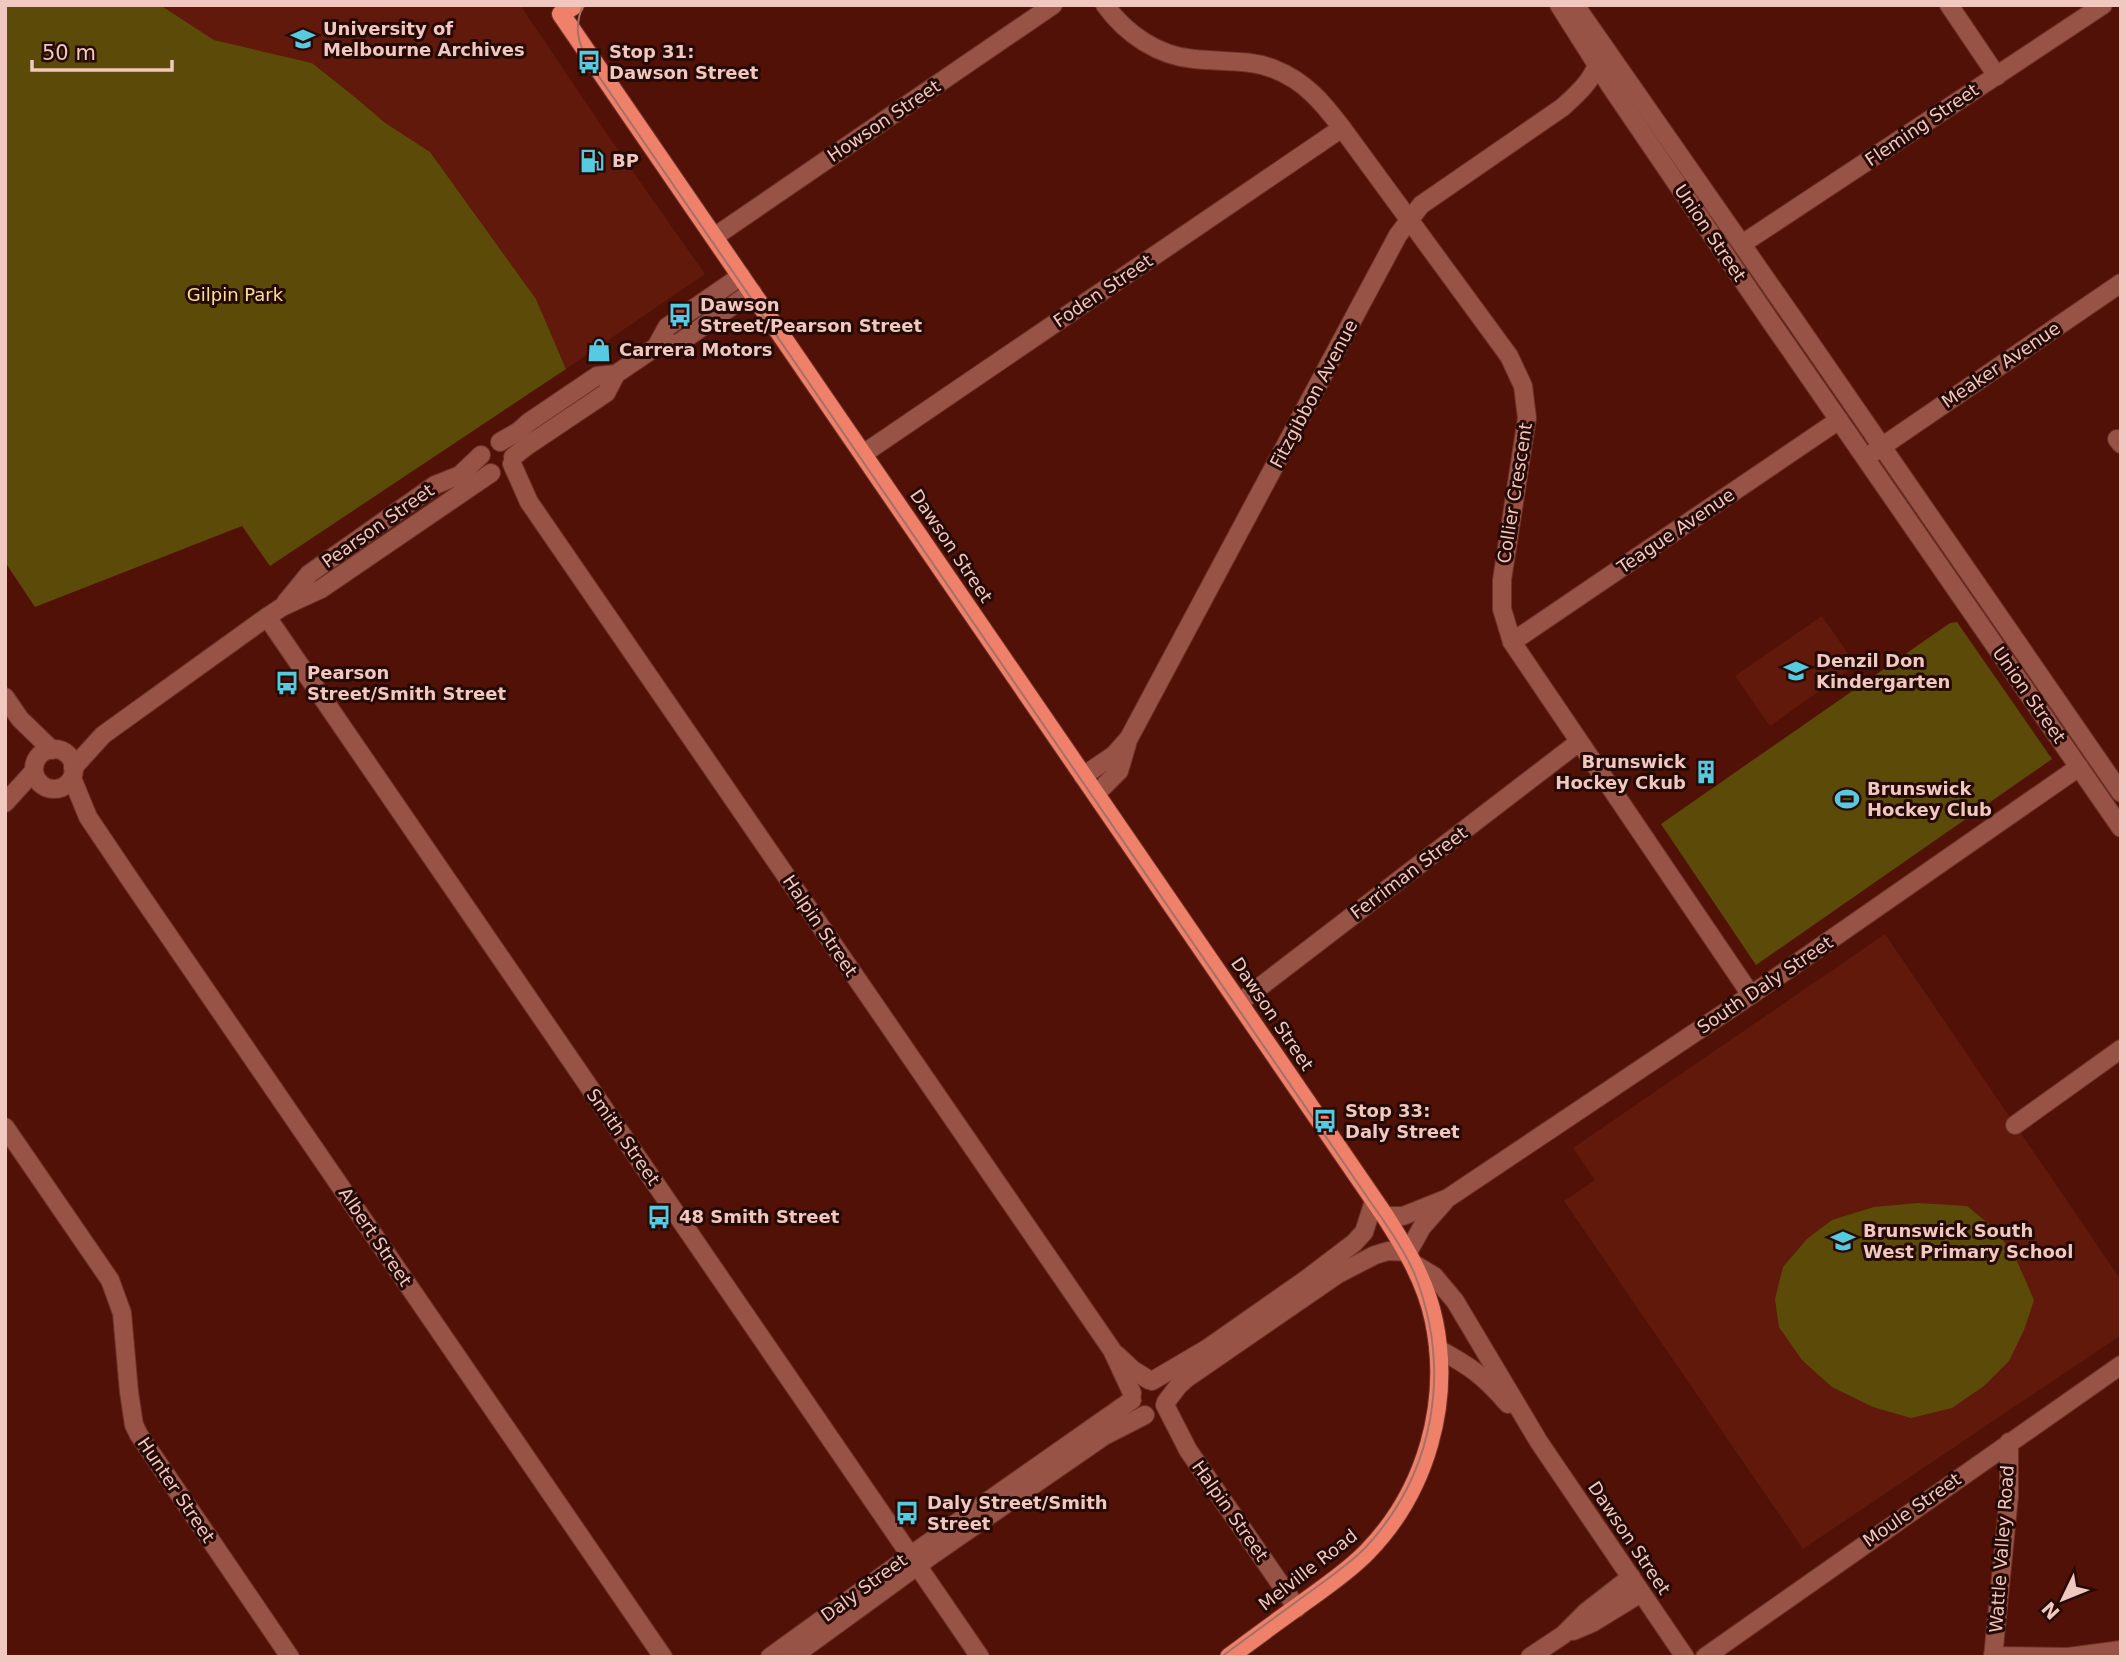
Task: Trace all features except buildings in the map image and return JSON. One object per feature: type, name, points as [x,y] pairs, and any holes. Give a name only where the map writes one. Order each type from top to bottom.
[{"type":"main road","name":"Dawson Street","points":[[564,8],[714,237],[1342,1153],[1411,1258]]},
{"type":"main road","name":"Melville Road","points":[[1228,1657],[1347,1571],[1387,1530],[1414,1489],[1432,1430],[1439,1388],[1434,1320],[1411,1258]]},
{"type":"street","name":"Howson Street","points":[[714,237],[1053,5]]},
{"type":"street","name":"Collier Crescent","points":[[1105,5],[1136,36],[1166,54],[1192,59],[1252,63],[1296,79],[1313,93],[1342,128],[1509,356],[1523,386],[1527,418],[1502,580],[1502,609],[1512,642],[1751,995]]},
{"type":"street","name":"Union Street","points":[[1559,5],[1609,85],[2121,828]]},
{"type":"street","name":"Union Street","points":[[1575,5],[1882,447],[2114,769],[2121,793]]},
{"type":"street","points":[[1949,5],[1997,76]]},
{"type":"street","name":"Fleming Street","points":[[1742,244],[2103,5]]},
{"type":"street","name":"Fitzgibbon Avenue","points":[[1096,794],[1119,771],[1129,738],[1409,219],[1421,205],[1563,107],[1584,87],[1597,65]]},
{"type":"street","name":"Fitzgibbon Avenue","points":[[1563,107],[1580,102],[1609,85]]},
{"type":"street","name":"Foden Street","points":[[863,454],[1342,128]]},
{"type":"street","points":[[656,347],[667,327],[741,275]]},
{"type":"street","name":"Meaker Avenue","points":[[1882,447],[2121,284]]},
{"type":"street","points":[[616,374],[606,393],[527,446],[506,471],[494,473],[483,466],[481,455],[490,443],[500,442],[519,431],[597,376],[616,374],[656,347],[679,343],[752,292]]},
{"type":"street","name":"Teague Avenue","points":[[1512,642],[1839,420]]},
{"type":"street","points":[[500,442],[509,447],[513,461]]},
{"type":"street","points":[[1865,458],[1882,447]]},
{"type":"street","name":"Pearson Street","points":[[274,612],[309,574],[435,485],[460,475],[481,455]]},
{"type":"street","name":"Halpin Street","points":[[513,461],[529,502],[1112,1350],[1132,1396]]},
{"type":"street","name":"Halpin Street","points":[[494,473],[529,502]]},
{"type":"street","name":"Pearson Street","points":[[73,773],[103,735],[274,612],[321,589],[494,473]]},
{"type":"street","name":"Smith Street","points":[[274,612],[981,1657]]},
{"type":"street","points":[[5,697],[20,719],[70,758],[73,773],[65,786],[7,802]]},
{"type":"street","points":[[20,719],[35,766],[36,778],[51,788]]},
{"type":"street","name":"Pearson Street","points":[[57,750],[103,735]]},
{"type":"street","name":"Fitzgibbon Avenue","points":[[1083,776],[1114,755],[1129,738]]},
{"type":"street","name":"Ferriman Street","points":[[1239,1003],[1579,742]]},
{"type":"street","points":[[7,802],[35,766],[40,755],[57,750]]},
{"type":"street","name":"South Daly Street","points":[[1380,1209],[1403,1216],[1448,1198],[1751,995],[2079,767]]},
{"type":"street","name":"Albert Street","points":[[73,773],[88,817],[663,1657]]},
{"type":"street","name":"Albert Street","points":[[51,788],[88,817]]},
{"type":"street","points":[[2015,1125],[2121,1049]]},
{"type":"street","name":"Hunter Street","points":[[5,1127],[110,1280],[122,1313],[129,1392],[134,1425],[139,1436],[290,1657]]},
{"type":"street","name":"South Daly Street","points":[[1411,1258],[1422,1227],[1448,1198]]},
{"type":"street","points":[[1151,1381],[1162,1386],[1165,1391],[1157,1409],[1136,1409],[1132,1396],[1139,1384],[1151,1381],[1208,1348],[1308,1278],[1354,1243],[1380,1209]]},
{"type":"street","name":"Daly Street","points":[[770,1657],[1104,1436],[1157,1409],[1187,1378],[1338,1274],[1388,1251],[1411,1258]]},
{"type":"street","name":"Dawson Street","points":[[1411,1258],[1434,1276],[1455,1301],[1539,1442],[1685,1657]]},
{"type":"street","name":"Dawson Street","points":[[1438,1349],[1477,1371],[1502,1396],[1539,1442]]},
{"type":"street","name":"Halpin Street","points":[[1112,1350],[1133,1370],[1151,1381]]},
{"type":"street","name":"Moule Street","points":[[1705,1657],[2121,1365]]},
{"type":"street","name":"Daly Street","points":[[792,1657],[914,1560],[1132,1396]]},
{"type":"street","name":"Halpin Street","points":[[1157,1409],[1297,1608]]},
{"type":"street","name":"Wattle Valley Road","points":[[1993,1656],[2009,1496],[2009,1442]]},
{"type":"street","points":[[1563,1635],[1586,1612],[1631,1577]]},
{"type":"street","points":[[1530,1657],[1563,1635],[1591,1623],[1641,1593]]},
{"type":"street","points":[[1993,1656],[2068,1657],[2121,1650]]},
{"type":"shaded area","points":[[160,5],[520,5],[705,274],[566,369],[536,299],[430,152],[384,122],[312,63],[214,40]]},
{"type":"shaded area","name":"Denzil Don Kindergarten","points":[[1822,616],[1856,665],[1770,726],[1735,676]]},
{"type":"shaded area","name":"Brunswick South West Primary School","points":[[1885,934],[2121,1280],[2121,1335],[1803,1549],[1564,1201],[1595,1180],[1573,1148]]},
{"type":"green space","name":"Gilpin Park","points":[[5,5],[160,5],[214,40],[312,63],[384,122],[430,152],[536,299],[566,369],[270,566],[242,526],[35,607],[5,562]]},
{"type":"green space","name":"Brunswick Hockey Club","points":[[1957,622],[2052,759],[1756,965],[1661,824],[1950,623]]},
{"type":"green space","points":[[1918,1203],[1967,1206],[1995,1229],[2016,1259],[2034,1300],[2024,1330],[2009,1361],[1984,1386],[1952,1408],[1911,1418],[1873,1407],[1832,1387],[1802,1360],[1779,1327],[1775,1299],[1783,1267],[1807,1239],[1832,1220],[1874,1207]]},
{"type":"tram line","points":[[583,5],[578,20],[578,34],[589,62],[1385,1223],[1402,1248],[1415,1275],[1433,1347],[1434,1383],[1430,1419],[1421,1454],[1408,1487],[1389,1519],[1359,1554],[1221,1657]]},
{"type":"place","name":"University of Melbourne Archives","points":[[303,39]]},
{"type":"place","name":"Stop 31: Dawson Street","points":[[589,62]]},
{"type":"place","name":"BP","points":[[592,161]]},
{"type":"place","name":"Dawson Street/Pearson Street","points":[[680,315]]},
{"type":"place","name":"Carrera Motors","points":[[599,350]]},
{"type":"place","name":"Denzil Don Kindergarten","points":[[1796,671]]},
{"type":"place","name":"Pearson Street/Smith Street","points":[[287,683]]},
{"type":"place","name":"Brunswick Hockey Ckub","points":[[1706,772]]},
{"type":"place","name":"Brunswick Hockey Club","points":[[1847,799]]},
{"type":"place","name":"Stop 33: Daly Street","points":[[1325,1121]]},
{"type":"place","name":"48 Smith Street","points":[[659,1217]]},
{"type":"place","name":"Brunswick South West Primary School","points":[[1843,1241]]},
{"type":"place","name":"Daly Street/Smith Street","points":[[907,1513]]}]
